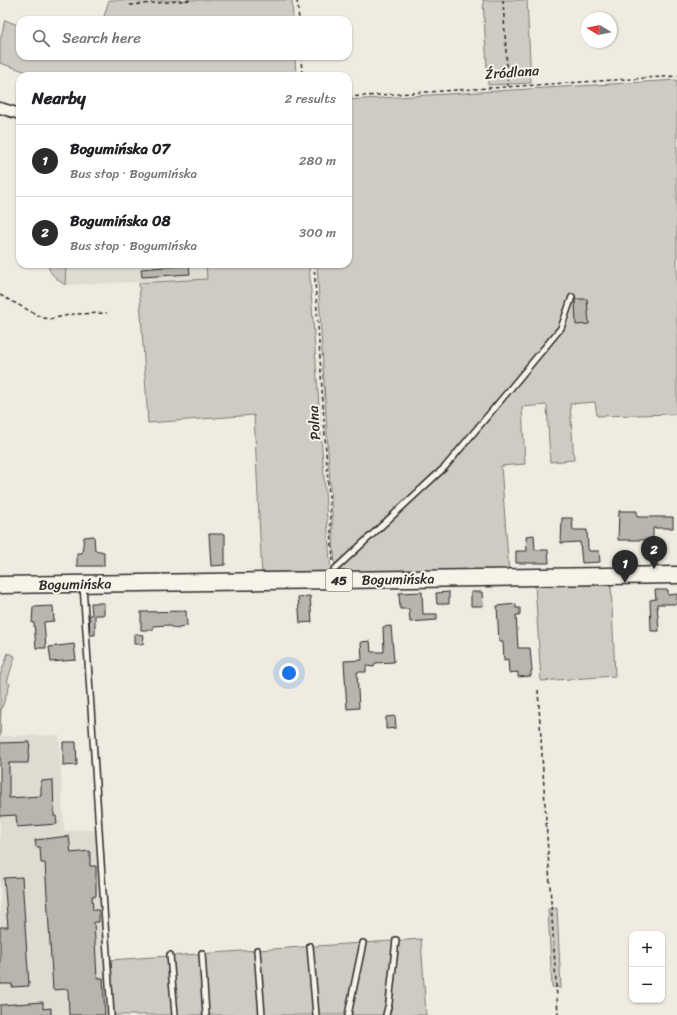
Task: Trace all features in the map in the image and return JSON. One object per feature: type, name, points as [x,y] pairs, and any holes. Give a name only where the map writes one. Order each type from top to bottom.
[{"type":"main road","name":"Bogumińska","points":[[0,585],[677,575]]},
{"type":"street","points":[[0,108],[16,113]]},
{"type":"lane","points":[[334,570],[445,467],[561,328],[572,297]]},
{"type":"lane","points":[[83,584],[111,1015]]},
{"type":"lane","points":[[386,1015],[389,1002],[396,940]]},
{"type":"lane","points":[[348,1015],[363,943]]},
{"type":"lane","points":[[310,946],[316,1015]]},
{"type":"lane","points":[[257,950],[262,1015]]},
{"type":"lane","points":[[202,953],[206,1015]]},
{"type":"lane","points":[[170,956],[175,1015]]},
{"type":"path","points":[[130,4],[192,0]]},
{"type":"path","points":[[298,0],[299,16]]},
{"type":"path","points":[[504,0],[508,86]]},
{"type":"path","points":[[301,60],[302,72]]},
{"type":"path","name":"Źródlana","points":[[352,97],[677,76]]},
{"type":"path","name":"Polna","points":[[314,268],[334,570]]},
{"type":"path","points":[[0,295],[34,314],[50,320],[74,314],[107,313]]},
{"type":"path","points":[[538,690],[558,1015]]},
{"type":"shaded area","points":[[109,0],[292,0],[293,16],[104,16]]},
{"type":"shaded area","points":[[483,0],[527,0],[531,83],[488,85]]},
{"type":"shaded area","points":[[5,20],[16,24],[16,60],[295,60],[296,72],[27,72],[0,63],[0,41]]},
{"type":"shaded area","points":[[677,80],[677,414],[597,416],[595,402],[570,404],[574,460],[550,462],[547,405],[522,407],[525,464],[501,466],[509,572],[338,574],[335,568],[317,268],[352,268],[352,100]]},
{"type":"shaded area","points":[[49,268],[66,268],[65,285],[57,279]]},
{"type":"shaded area","points":[[66,268],[206,268],[207,279],[65,285]]},
{"type":"shaded area","points":[[206,268],[309,268],[331,576],[262,577],[254,415],[148,423],[139,283],[207,279]]},
{"type":"shaded area","points":[[535,584],[611,585],[615,676],[541,681]]},
{"type":"shaded area","points":[[8,653],[15,656],[7,682],[10,684],[1,710],[0,736],[0,676]]},
{"type":"shaded area","points":[[59,735],[64,831],[97,829],[108,1015],[0,1015],[0,736]]},
{"type":"shaded area","points":[[557,908],[561,988],[552,987],[548,909]]},
{"type":"shaded area","points":[[421,939],[426,1015],[113,1015],[109,960]]},
{"type":"building","points":[[189,268],[190,274],[142,277],[141,269]]},
{"type":"building","points":[[575,299],[587,299],[589,324],[576,325]]},
{"type":"building","points":[[619,511],[637,511],[637,517],[673,517],[673,528],[653,528],[653,540],[618,540]]},
{"type":"building","points":[[562,518],[572,518],[573,530],[587,530],[589,551],[599,551],[600,562],[582,563],[580,542],[561,543]]},
{"type":"building","points":[[209,534],[225,534],[225,565],[211,566]]},
{"type":"building","points":[[534,535],[535,550],[548,550],[549,563],[516,563],[516,551],[527,551],[526,536]]},
{"type":"building","points":[[94,536],[95,550],[104,552],[104,566],[77,566],[77,553],[82,553],[84,537]]},
{"type":"building","points":[[655,590],[668,590],[668,595],[677,594],[677,604],[657,604],[659,631],[651,631],[650,600],[656,599]]},
{"type":"building","points":[[422,592],[423,614],[437,614],[437,620],[410,622],[409,609],[400,609],[399,593]]},
{"type":"building","points":[[449,592],[449,604],[437,604],[436,593]]},
{"type":"building","points":[[471,592],[482,592],[483,606],[471,606]]},
{"type":"building","points":[[310,596],[312,622],[300,623],[298,597]]},
{"type":"building","points":[[91,603],[104,603],[104,615],[95,615],[95,635],[90,635],[89,615],[92,615]]},
{"type":"building","points":[[516,604],[516,608],[520,608],[520,615],[516,615],[518,648],[530,648],[531,676],[518,677],[518,672],[509,673],[508,659],[504,660],[503,642],[499,642],[497,606]]},
{"type":"building","points":[[53,606],[54,621],[44,622],[46,648],[36,648],[34,623],[32,623],[33,607]]},
{"type":"building","points":[[186,611],[187,626],[176,629],[168,625],[153,626],[153,630],[141,630],[141,612]]},
{"type":"building","points":[[391,626],[394,662],[375,663],[374,667],[366,666],[366,672],[357,672],[359,708],[347,709],[344,661],[362,660],[361,642],[370,641],[371,652],[384,652],[383,627]]},
{"type":"building","points":[[134,634],[144,635],[143,644],[134,644]]},
{"type":"building","points":[[74,644],[76,660],[51,662],[49,647]]},
{"type":"building","points":[[395,716],[396,728],[386,729],[386,717]]},
{"type":"building","points":[[30,742],[28,763],[9,763],[9,798],[41,796],[41,781],[53,780],[54,816],[56,816],[57,824],[17,827],[16,815],[0,816],[0,743]]},
{"type":"building","points":[[63,742],[76,742],[77,765],[63,766]]},
{"type":"building","points":[[69,836],[71,853],[90,851],[90,866],[96,866],[96,896],[92,896],[93,910],[99,910],[99,922],[94,922],[97,978],[103,978],[105,1015],[69,1015],[68,989],[53,990],[45,863],[41,863],[40,847],[36,847],[35,840]]},
{"type":"building","points":[[22,877],[29,986],[12,987],[12,984],[0,984],[0,927],[8,927],[4,878]]},
{"type":"building","points":[[43,1002],[43,1009],[51,1008],[51,1015],[0,1015],[0,1005]]},
{"type":"place","name":"Bogumińska 08","points":[[654,569]]},
{"type":"place","name":"Bogumińska 07","points":[[625,583]]}]
